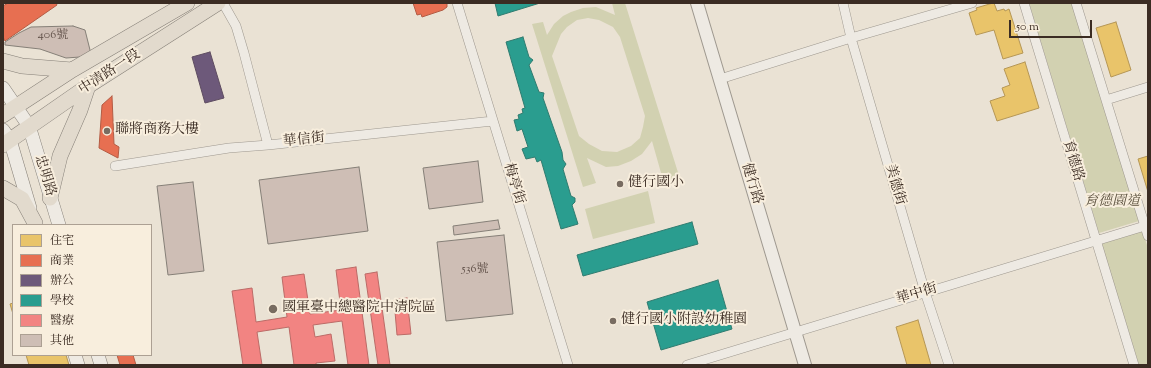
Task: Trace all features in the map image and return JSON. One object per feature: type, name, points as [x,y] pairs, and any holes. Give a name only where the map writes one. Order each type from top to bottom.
[{"type":"main road","name":"中清路一段","points":[[3,115],[72,70],[187,3]]},
{"type":"main road","name":"中清路一段","points":[[5,138],[29,126],[88,86],[218,3]]},
{"type":"main road","points":[[3,61],[22,66],[72,70]]},
{"type":"main road","points":[[50,198],[60,156],[80,110],[88,86]]},
{"type":"main road","name":"忠明路","points":[[3,88],[29,126],[59,224]]},
{"type":"main road","name":"忠明路","points":[[5,138],[35,224]]},
{"type":"main road","points":[[3,188],[22,199],[35,224]]},
{"type":"street","points":[[223,3],[236,26],[268,145]]},
{"type":"street","name":"梅亭街","points":[[457,3],[568,365]]},
{"type":"street","name":"健行路","points":[[697,3],[805,365]]},
{"type":"street","name":"美德街","points":[[843,3],[851,38],[949,365]]},
{"type":"street","points":[[720,79],[851,38],[972,3]]},
{"type":"street","name":"育德路","points":[[1024,3],[1134,365]]},
{"type":"street","points":[[1076,3],[1146,225],[1148,236]]},
{"type":"street","points":[[1106,100],[1148,88]]},
{"type":"street","name":"華信街","points":[[115,166],[229,148],[493,121]]},
{"type":"street","name":"華中街","points":[[687,365],[1146,225]]},
{"type":"green space","points":[[612,3],[625,3],[681,182],[665,187],[652,141],[642,154],[631,161],[618,166],[606,167],[587,158],[596,183],[583,187],[532,24],[543,22],[547,35],[554,24],[563,16],[583,8],[596,7],[615,15]],"holes":[[[588,18],[599,20],[613,27],[620,37],[645,116],[640,138],[631,146],[617,152],[602,151],[589,144],[579,136],[552,56],[561,34],[567,27],[577,20]]]},
{"type":"green space","name":"育德園道","points":[[1029,3],[1072,3],[1139,221],[1099,233]]},
{"type":"green space","points":[[648,191],[655,223],[593,239],[585,209]]},
{"type":"green space","name":"育德園道","points":[[1142,230],[1148,248],[1148,365],[1139,365],[1101,243]]},
{"type":"building: 住宅","points":[[994,3],[997,11],[1004,9],[1005,11],[1009,9],[1023,53],[1003,59],[994,30],[976,35],[969,13],[977,10],[976,8]]},
{"type":"building: 住宅","points":[[1116,22],[1131,70],[1111,77],[1096,28]]},
{"type":"building: 住宅","points":[[1025,62],[1039,108],[997,121],[990,101],[1005,96],[1002,88],[1010,85],[1004,69]]},
{"type":"building: 住宅","points":[[1148,156],[1148,192],[1138,159]]},
{"type":"building: 住宅","points":[[918,320],[931,365],[907,365],[896,327]]},
{"type":"building: 住宅","points":[[26,356],[66,356],[69,365],[29,365]]},
{"type":"building: 商業","points":[[8,3],[56,3],[57,5],[5,41],[3,37],[3,6]]},
{"type":"building: 商業","points":[[413,3],[447,3],[447,7],[443,10],[422,17],[421,14],[417,15]]},
{"type":"building: 商業","name":"聯將商務大樓","points":[[112,96],[114,144],[119,147],[118,158],[99,148],[102,105]]},
{"type":"building: 商業","points":[[117,356],[133,356],[136,365],[120,365]]},
{"type":"building: 辦公","points":[[210,52],[224,98],[205,103],[192,57]]},
{"type":"building: 學校","points":[[495,3],[540,3],[498,16]]},
{"type":"building: 學校","points":[[523,37],[529,57],[533,60],[529,65],[539,92],[544,93],[543,98],[562,152],[563,160],[566,164],[563,169],[571,196],[575,198],[575,202],[572,205],[578,224],[561,229],[541,160],[537,162],[535,157],[526,159],[522,149],[528,147],[522,129],[517,131],[514,120],[519,119],[518,115],[523,113],[522,109],[525,108],[506,42]]},
{"type":"building: 學校","points":[[692,222],[698,244],[583,276],[577,255]]},
{"type":"building: 學校","points":[[718,280],[732,329],[661,350],[647,302]]},
{"type":"building: 醫療","points":[[356,267],[369,365],[348,365],[342,321],[313,325],[315,337],[331,334],[335,361],[316,363],[316,365],[294,365],[289,327],[257,332],[262,365],[243,365],[232,291],[252,288],[256,322],[287,317],[282,277],[304,274],[310,314],[341,310],[336,270]]},
{"type":"building: 醫療","points":[[377,272],[390,365],[378,365],[365,274]]},
{"type":"building: 醫療","points":[[407,298],[411,334],[397,335],[394,300]]},
{"type":"building: 其他","points":[[73,26],[85,30],[91,54],[80,57],[66,58],[40,49],[5,45],[5,42],[31,27]]},
{"type":"building: 其他","points":[[478,161],[483,202],[429,209],[423,168]]},
{"type":"building: 其他","points":[[359,167],[368,231],[268,244],[259,180]]},
{"type":"building: 其他","points":[[193,182],[204,271],[168,275],[157,186]]},
{"type":"building: 其他","points":[[498,220],[500,229],[454,235],[453,226]]},
{"type":"building: 其他","points":[[504,235],[513,314],[446,321],[437,242]]},
{"type":"place","name":"聯將商務大樓","points":[[107,131]]},
{"type":"place","name":"健行國小","points":[[620,184]]},
{"type":"place","name":"國軍臺中總醫院中清院區","points":[[273,309]]},
{"type":"place","name":"健行國小附設幼稚園","points":[[613,321]]}]
